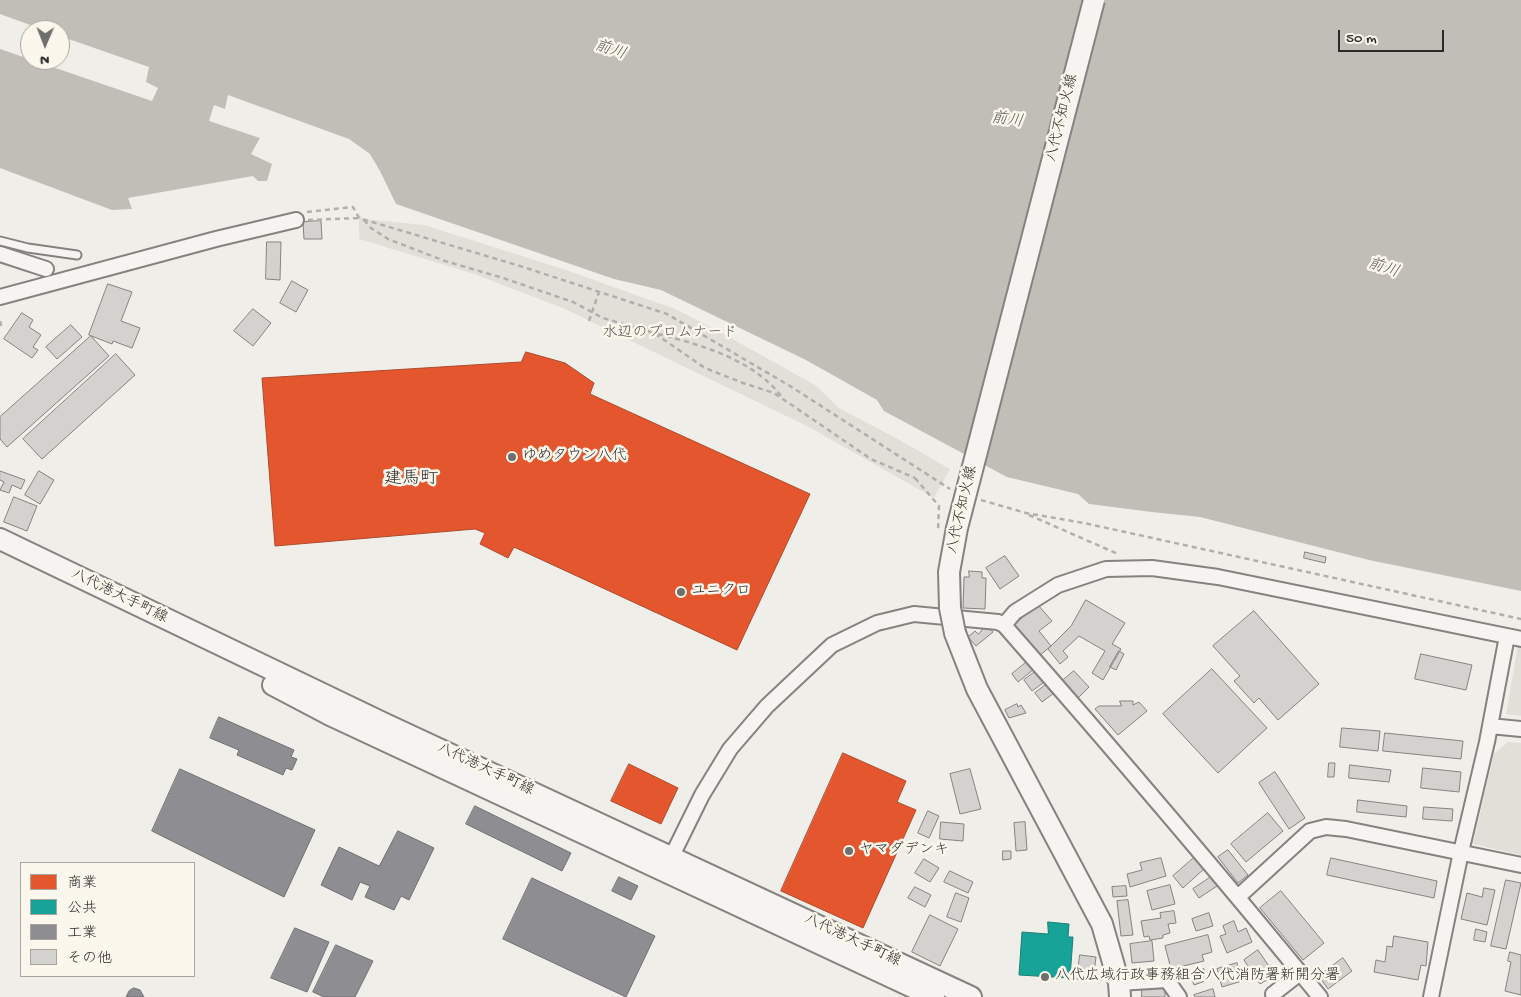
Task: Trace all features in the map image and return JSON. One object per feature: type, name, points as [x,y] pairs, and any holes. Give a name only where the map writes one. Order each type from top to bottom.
[{"type":"main road","name":"八代不知火線","points":[[1094,0],[957,528],[949,572],[950,608],[955,633],[977,689],[1102,924],[1119,990]]},
{"type":"main road","name":"八代港大手町線","points":[[0,539],[668,864],[934,997]]},
{"type":"main road","name":"八代港大手町線","points":[[0,553],[204,648],[330,715],[971,997]]},
{"type":"street","points":[[0,297],[216,239],[296,220]]},
{"type":"street","points":[[0,254],[46,269]]},
{"type":"street","points":[[1004,625],[1015,612],[1058,585],[1106,569],[1152,568],[1218,576],[1514,638],[1490,726],[1461,852],[1431,997]]},
{"type":"street","points":[[668,864],[702,795],[730,748],[767,706],[832,645],[877,623],[914,614],[998,622],[1004,625],[1238,897],[1320,997]]},
{"type":"street","points":[[1490,726],[1521,729]]},
{"type":"street","points":[[1238,897],[1310,831],[1326,827],[1346,829],[1521,865]]},
{"type":"street","points":[[1273,994],[1300,973]]},
{"type":"street","points":[[1119,990],[1167,980],[1179,997]]},
{"type":"lane","points":[[0,241],[28,248],[77,255]]},
{"type":"path","points":[[353,206],[371,228],[388,239],[445,261],[503,278],[573,302],[604,318],[682,340],[738,361],[774,386],[784,399]]},
{"type":"path","points":[[296,220],[361,218],[668,314],[790,386],[948,488],[956,491]]},
{"type":"path","points":[[589,321],[599,292]]},
{"type":"path","points":[[0,321],[2,329]]},
{"type":"path","points":[[654,333],[705,368],[774,393],[872,459],[914,477],[939,506],[938,534]]},
{"type":"path","points":[[980,500],[1026,513],[1094,525],[1521,619]]},
{"type":"path","points":[[1026,513],[1119,554]]},
{"type":"green space","name":"水辺のプロムナード","points":[[359,213],[363,219],[424,225],[566,270],[675,309],[815,385],[839,408],[950,469],[934,498],[809,427],[565,309],[474,274],[359,239]]},
{"type":"green space","points":[[1518,645],[1521,646],[1521,716],[1506,714]]},
{"type":"green space","points":[[1508,742],[1521,743],[1521,855],[1473,844],[1494,754]]},
{"type":"water","name":"前川","points":[[0,0],[1521,0],[1521,591],[1369,560],[1200,517],[1089,504],[1078,494],[1007,477],[884,411],[877,400],[806,360],[661,290],[614,279],[396,204],[370,154],[349,139],[228,95],[225,109],[214,105],[209,121],[260,138],[251,154],[272,164],[267,181],[258,181],[253,176],[128,198],[132,209],[112,210],[0,168],[0,49],[20,56],[20,70],[61,70],[152,101],[158,88],[146,82],[149,67],[70,39],[70,20],[20,21],[0,14]]},
{"type":"building: 商業","points":[[526,352],[565,363],[594,383],[590,394],[810,494],[737,650],[514,547],[508,558],[480,544],[485,533],[475,529],[275,546],[262,378],[521,362]]},
{"type":"building: 商業","name":"ヤマダデンキ","points":[[843,753],[906,781],[897,802],[916,810],[863,928],[781,891]]},
{"type":"building: 商業","points":[[629,764],[678,788],[661,824],[611,801]]},
{"type":"building: 公共","points":[[1048,922],[1069,924],[1068,937],[1073,937],[1070,978],[1019,975],[1022,932],[1048,934]]},
{"type":"building: 工業","points":[[219,717],[294,750],[291,757],[297,759],[292,770],[286,768],[283,775],[237,755],[239,750],[210,738]]},
{"type":"building: 工業","points":[[180,769],[315,830],[284,897],[152,831]]},
{"type":"building: 工業","points":[[475,806],[571,853],[562,871],[466,824]]},
{"type":"building: 工業","points":[[398,831],[434,848],[409,900],[401,896],[394,910],[365,897],[370,886],[360,882],[352,900],[321,885],[339,847],[379,866]]},
{"type":"building: 工業","points":[[619,877],[638,886],[631,900],[612,891]]},
{"type":"building: 工業","points":[[532,878],[655,936],[626,997],[503,939]]},
{"type":"building: 工業","points":[[295,928],[329,942],[307,992],[271,978]]},
{"type":"building: 工業","points":[[336,945],[373,961],[355,997],[324,997],[313,992]]},
{"type":"building: 工業","points":[[134,988],[140,990],[144,997],[126,997],[129,991]]},
{"type":"building: その他","points":[[321,221],[322,239],[304,239],[303,222]]},
{"type":"building: その他","points":[[267,242],[281,242],[280,280],[266,279]]},
{"type":"building: その他","points":[[292,281],[308,290],[296,312],[280,303]]},
{"type":"building: その他","points":[[108,284],[132,292],[121,321],[140,328],[132,348],[113,341],[112,344],[89,335]]},
{"type":"building: その他","points":[[253,309],[271,323],[253,346],[234,331]]},
{"type":"building: その他","points":[[22,313],[33,320],[29,327],[41,335],[33,347],[38,350],[32,358],[4,339]]},
{"type":"building: その他","points":[[71,325],[82,337],[57,359],[46,347]]},
{"type":"building: その他","points":[[91,336],[109,356],[7,447],[0,439],[0,417]]},
{"type":"building: その他","points":[[116,354],[135,375],[42,459],[23,439]]},
{"type":"building: その他","points":[[0,471],[25,480],[21,489],[12,485],[9,493],[0,490],[4,482],[0,480]]},
{"type":"building: その他","points":[[39,471],[54,480],[40,504],[25,495]]},
{"type":"building: その他","points":[[14,497],[37,506],[27,531],[4,522]]},
{"type":"building: その他","points":[[1305,552],[1326,557],[1325,563],[1304,558]]},
{"type":"building: その他","points":[[1005,556],[1019,576],[1000,589],[986,568]]},
{"type":"building: その他","points":[[969,571],[982,572],[982,578],[986,578],[985,609],[963,608],[964,577],[969,577]]},
{"type":"building: その他","points":[[1086,600],[1125,623],[1112,644],[1121,649],[1103,680],[1092,673],[1105,651],[1079,636],[1063,651],[1068,657],[1060,664],[1048,649],[1071,626]]},
{"type":"building: その他","points":[[1038,605],[1052,621],[1039,631],[1051,646],[1039,656],[1014,625]]},
{"type":"building: その他","points":[[1254,611],[1319,684],[1278,720],[1259,698],[1254,703],[1234,681],[1240,676],[1213,646]]},
{"type":"building: その他","points":[[987,625],[993,632],[976,646],[968,637],[975,631],[978,634]]},
{"type":"building: その他","points":[[1119,651],[1124,654],[1116,670],[1110,667]]},
{"type":"building: その他","points":[[1421,654],[1472,665],[1466,690],[1415,679]]},
{"type":"building: その他","points":[[1028,661],[1034,669],[1018,682],[1012,674]]},
{"type":"building: その他","points":[[1212,669],[1267,728],[1218,773],[1163,714]]},
{"type":"building: その他","points":[[1074,671],[1089,687],[1077,699],[1061,682]]},
{"type":"building: その他","points":[[1035,672],[1043,683],[1032,691],[1024,680]]},
{"type":"building: その他","points":[[1047,684],[1054,693],[1042,702],[1035,693]]},
{"type":"building: その他","points":[[1120,701],[1133,701],[1133,705],[1139,702],[1147,711],[1118,735],[1095,709],[1099,706],[1121,706]]},
{"type":"building: その他","points":[[1017,704],[1018,707],[1021,705],[1026,713],[1009,718],[1005,710]]},
{"type":"building: その他","points":[[1342,728],[1380,731],[1378,751],[1340,747]]},
{"type":"building: その他","points":[[1385,733],[1463,741],[1461,759],[1383,751]]},
{"type":"building: その他","points":[[1329,763],[1335,763],[1334,777],[1328,777]]},
{"type":"building: その他","points":[[1350,765],[1391,770],[1389,782],[1349,778]]},
{"type":"building: その他","points":[[1423,768],[1461,772],[1459,792],[1421,788]]},
{"type":"building: その他","points":[[970,769],[981,809],[960,814],[950,774]]},
{"type":"building: その他","points":[[1275,772],[1305,818],[1289,829],[1259,783]]},
{"type":"building: その他","points":[[1358,800],[1407,806],[1406,817],[1357,812]]},
{"type":"building: その他","points":[[1424,807],[1453,809],[1452,821],[1423,819]]},
{"type":"building: その他","points":[[928,811],[939,816],[929,838],[918,833]]},
{"type":"building: その他","points":[[1268,813],[1283,831],[1246,862],[1231,844]]},
{"type":"building: その他","points":[[941,822],[964,824],[963,841],[940,839]]},
{"type":"building: その他","points":[[1025,822],[1027,850],[1016,851],[1014,823]]},
{"type":"building: その他","points":[[1228,850],[1248,875],[1238,883],[1218,857]]},
{"type":"building: その他","points":[[1003,851],[1011,851],[1011,859],[1003,860]]},
{"type":"building: その他","points":[[1195,857],[1205,868],[1183,888],[1173,876]]},
{"type":"building: その他","points":[[1161,858],[1166,876],[1130,887],[1127,874],[1142,870],[1140,863]]},
{"type":"building: その他","points":[[1331,858],[1437,881],[1434,898],[1327,875]]},
{"type":"building: その他","points":[[924,859],[939,868],[930,882],[915,873]]},
{"type":"building: その他","points":[[950,871],[973,882],[968,893],[944,882]]},
{"type":"building: その他","points":[[1211,877],[1217,886],[1199,898],[1193,889]]},
{"type":"building: その他","points":[[1506,880],[1521,883],[1506,949],[1491,946]]},
{"type":"building: その他","points":[[1170,885],[1175,904],[1152,910],[1147,891]]},
{"type":"building: その他","points":[[1126,886],[1127,896],[1113,897],[1112,887]]},
{"type":"building: その他","points":[[915,887],[931,895],[925,907],[908,898]]},
{"type":"building: その他","points":[[1484,888],[1495,890],[1487,925],[1461,919],[1467,893],[1482,897]]},
{"type":"building: その他","points":[[1281,891],[1324,943],[1303,960],[1260,908]]},
{"type":"building: その他","points":[[956,893],[969,898],[961,922],[947,917]]},
{"type":"building: その他","points":[[1128,900],[1133,935],[1121,936],[1117,901]]},
{"type":"building: その他","points":[[1174,911],[1176,923],[1168,924],[1170,933],[1163,935],[1163,938],[1150,940],[1149,936],[1144,937],[1141,921],[1161,918],[1160,913]]},
{"type":"building: その他","points":[[1209,913],[1213,926],[1196,931],[1192,919]]},
{"type":"building: その他","points":[[930,915],[958,929],[940,966],[912,952]]},
{"type":"building: その他","points":[[1234,921],[1238,932],[1246,928],[1252,942],[1227,953],[1220,936],[1226,934],[1223,926]]},
{"type":"building: その他","points":[[1476,929],[1487,932],[1485,942],[1474,940]]},
{"type":"building: その他","points":[[1208,935],[1212,952],[1202,955],[1204,961],[1171,969],[1165,946]]},
{"type":"building: その他","points":[[1394,936],[1428,942],[1426,966],[1421,965],[1418,980],[1374,972],[1376,960],[1385,962],[1387,946],[1392,947]]},
{"type":"building: その他","points":[[1152,941],[1154,961],[1132,963],[1130,944]]},
{"type":"building: その他","points":[[1258,950],[1275,975],[1260,984],[1244,960]]},
{"type":"building: その他","points":[[1510,952],[1521,955],[1521,995],[1505,991],[1511,962],[1508,961]]},
{"type":"building: その他","points":[[1080,955],[1096,957],[1093,981],[1077,979]]},
{"type":"building: その他","points":[[1343,958],[1352,971],[1328,989],[1319,976]]},
{"type":"building: その他","points":[[1237,963],[1242,981],[1222,987],[1217,969]]},
{"type":"building: その他","points":[[1204,969],[1208,980],[1194,985],[1190,974]]},
{"type":"building: その他","points":[[1142,984],[1165,984],[1165,997],[1142,997]]},
{"type":"building: その他","points":[[1213,989],[1215,997],[1195,997],[1194,995]]},
{"type":"place","name":"ゆめタウン八代","points":[[512,457]]},
{"type":"place","name":"ユニクロ","points":[[681,592]]},
{"type":"place","name":"ヤマダデンキ","points":[[849,851]]},
{"type":"place","name":"八代広域行政事務組合八代消防署新開分署","points":[[1045,977]]},
{"type":"district","name":"建馬町","points":[[411,480]]}]
